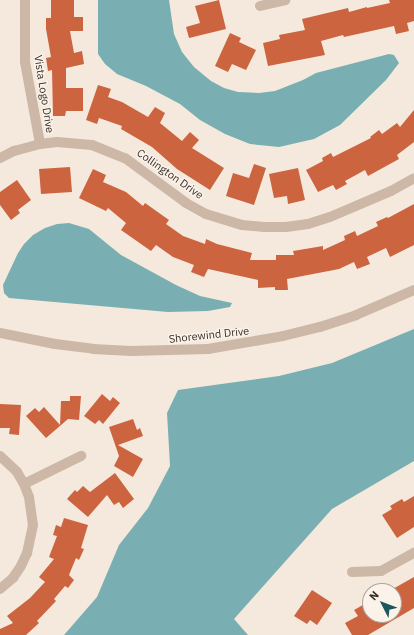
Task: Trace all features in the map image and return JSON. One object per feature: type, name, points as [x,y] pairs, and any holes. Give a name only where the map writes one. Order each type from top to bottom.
[{"type":"street","name":"Vista Logo Drive","points":[[25,0],[25,62],[40,144]]},
{"type":"street","points":[[260,6],[285,0]]},
{"type":"street","name":"Collington Drive","points":[[0,158],[14,151],[40,144],[75,143],[109,150],[140,167],[186,203],[206,214],[242,225],[264,227],[286,227],[308,224],[330,217],[391,191],[414,178]]},
{"type":"street","name":"Shorewind Drive","points":[[0,333],[55,344],[93,349],[154,351],[208,349],[283,336],[320,327],[356,315],[414,290]]},
{"type":"street","points":[[0,456],[17,472],[24,484],[32,511],[31,539],[21,566],[13,578],[0,590]]},
{"type":"street","points":[[24,484],[81,456]]},
{"type":"street","points":[[352,572],[381,571],[414,553]]},
{"type":"water","points":[[98,0],[169,0],[174,34],[182,52],[194,67],[211,81],[224,88],[238,92],[259,93],[275,91],[316,73],[389,54],[394,55],[399,63],[386,80],[340,125],[314,139],[279,147],[250,144],[225,134],[200,120],[180,104],[146,86],[117,74],[105,64],[98,54]]},
{"type":"water","points":[[69,223],[89,229],[121,255],[176,285],[200,296],[232,303],[230,307],[208,311],[168,312],[9,298],[4,293],[3,285],[18,253],[24,244],[33,235],[45,228],[57,224]]},
{"type":"water","points":[[414,329],[414,461],[332,509],[234,619],[248,635],[64,635],[97,597],[119,545],[148,508],[170,466],[167,413],[178,390],[279,376],[332,363]]},
{"type":"building","points":[[51,0],[74,0],[74,17],[83,17],[83,31],[70,31],[74,53],[82,51],[84,64],[66,68],[66,88],[83,88],[83,111],[66,111],[65,116],[53,116],[52,70],[48,71],[46,58],[51,57],[46,29],[46,18],[51,18]]},
{"type":"building","points":[[219,0],[226,29],[189,38],[186,27],[200,23],[195,6]]},
{"type":"building","points":[[389,0],[414,0],[414,21],[407,23],[409,31],[396,34],[394,26],[344,37],[343,35],[321,41],[325,55],[268,66],[263,43],[280,39],[279,35],[305,30],[302,19],[348,8],[349,12],[390,3]]},
{"type":"building","points":[[230,33],[241,38],[239,42],[256,50],[246,70],[232,64],[228,72],[215,66]]},
{"type":"building","points":[[98,85],[111,89],[108,97],[122,102],[148,117],[155,107],[165,113],[160,123],[182,141],[190,132],[199,140],[192,148],[224,168],[210,190],[177,169],[152,147],[121,129],[122,126],[99,118],[97,124],[86,120]]},
{"type":"building","points":[[414,110],[414,142],[397,155],[399,159],[368,176],[365,170],[345,181],[347,184],[336,190],[333,185],[318,192],[306,170],[323,161],[322,158],[331,153],[333,157],[371,138],[370,137],[379,130],[382,134],[397,123],[400,127]]},
{"type":"building","points":[[254,164],[266,168],[254,205],[226,196],[233,173],[249,178]]},
{"type":"building","points":[[70,167],[72,192],[41,194],[39,169]]},
{"type":"building","points":[[298,168],[305,200],[288,204],[287,196],[274,198],[269,174]]},
{"type":"building","points":[[93,169],[106,175],[103,182],[126,192],[143,206],[145,203],[169,220],[166,224],[183,236],[205,244],[206,239],[217,244],[252,253],[250,260],[276,260],[276,255],[294,255],[293,251],[323,246],[323,250],[345,240],[344,236],[355,231],[357,236],[378,226],[376,222],[387,217],[388,218],[414,204],[414,245],[390,257],[386,248],[367,257],[370,264],[357,269],[354,262],[339,269],[287,279],[288,290],[275,290],[275,287],[258,288],[258,280],[208,269],[204,277],[191,272],[194,265],[173,257],[156,245],[151,251],[121,230],[126,223],[108,208],[106,211],[79,198]]},
{"type":"building","points":[[17,180],[31,200],[18,210],[20,213],[11,220],[0,205],[0,192]]},
{"type":"building","points":[[102,394],[110,401],[113,397],[120,403],[103,424],[99,420],[95,424],[84,416]]},
{"type":"building","points":[[70,396],[81,396],[79,420],[68,419],[46,438],[26,416],[35,408],[39,412],[44,407],[60,425],[61,401],[70,401]]},
{"type":"building","points":[[0,404],[21,405],[19,435],[9,434],[10,428],[0,428]]},
{"type":"building","points":[[133,419],[137,430],[140,428],[143,436],[118,445],[143,459],[133,477],[114,466],[119,456],[109,427]]},
{"type":"building","points":[[115,473],[134,499],[123,508],[119,502],[114,505],[107,495],[88,517],[67,499],[75,490],[77,492],[83,486],[90,492]]},
{"type":"building","points":[[414,496],[414,527],[397,538],[382,515],[392,509],[390,506],[402,499],[404,502]]},
{"type":"building","points":[[64,518],[88,525],[81,548],[84,549],[79,560],[76,558],[69,575],[74,580],[68,588],[65,586],[54,599],[56,601],[37,621],[39,623],[26,635],[0,635],[0,629],[13,623],[7,616],[30,598],[45,582],[39,577],[54,559],[49,557],[57,536],[53,535],[56,525],[61,527]]},
{"type":"building","points":[[414,577],[414,608],[402,615],[402,584]]},
{"type":"building","points":[[312,590],[332,603],[317,625],[310,620],[307,624],[294,616]]},
{"type":"building","points":[[362,606],[362,623],[388,623],[368,635],[352,635],[345,623],[358,616],[354,610]]}]
